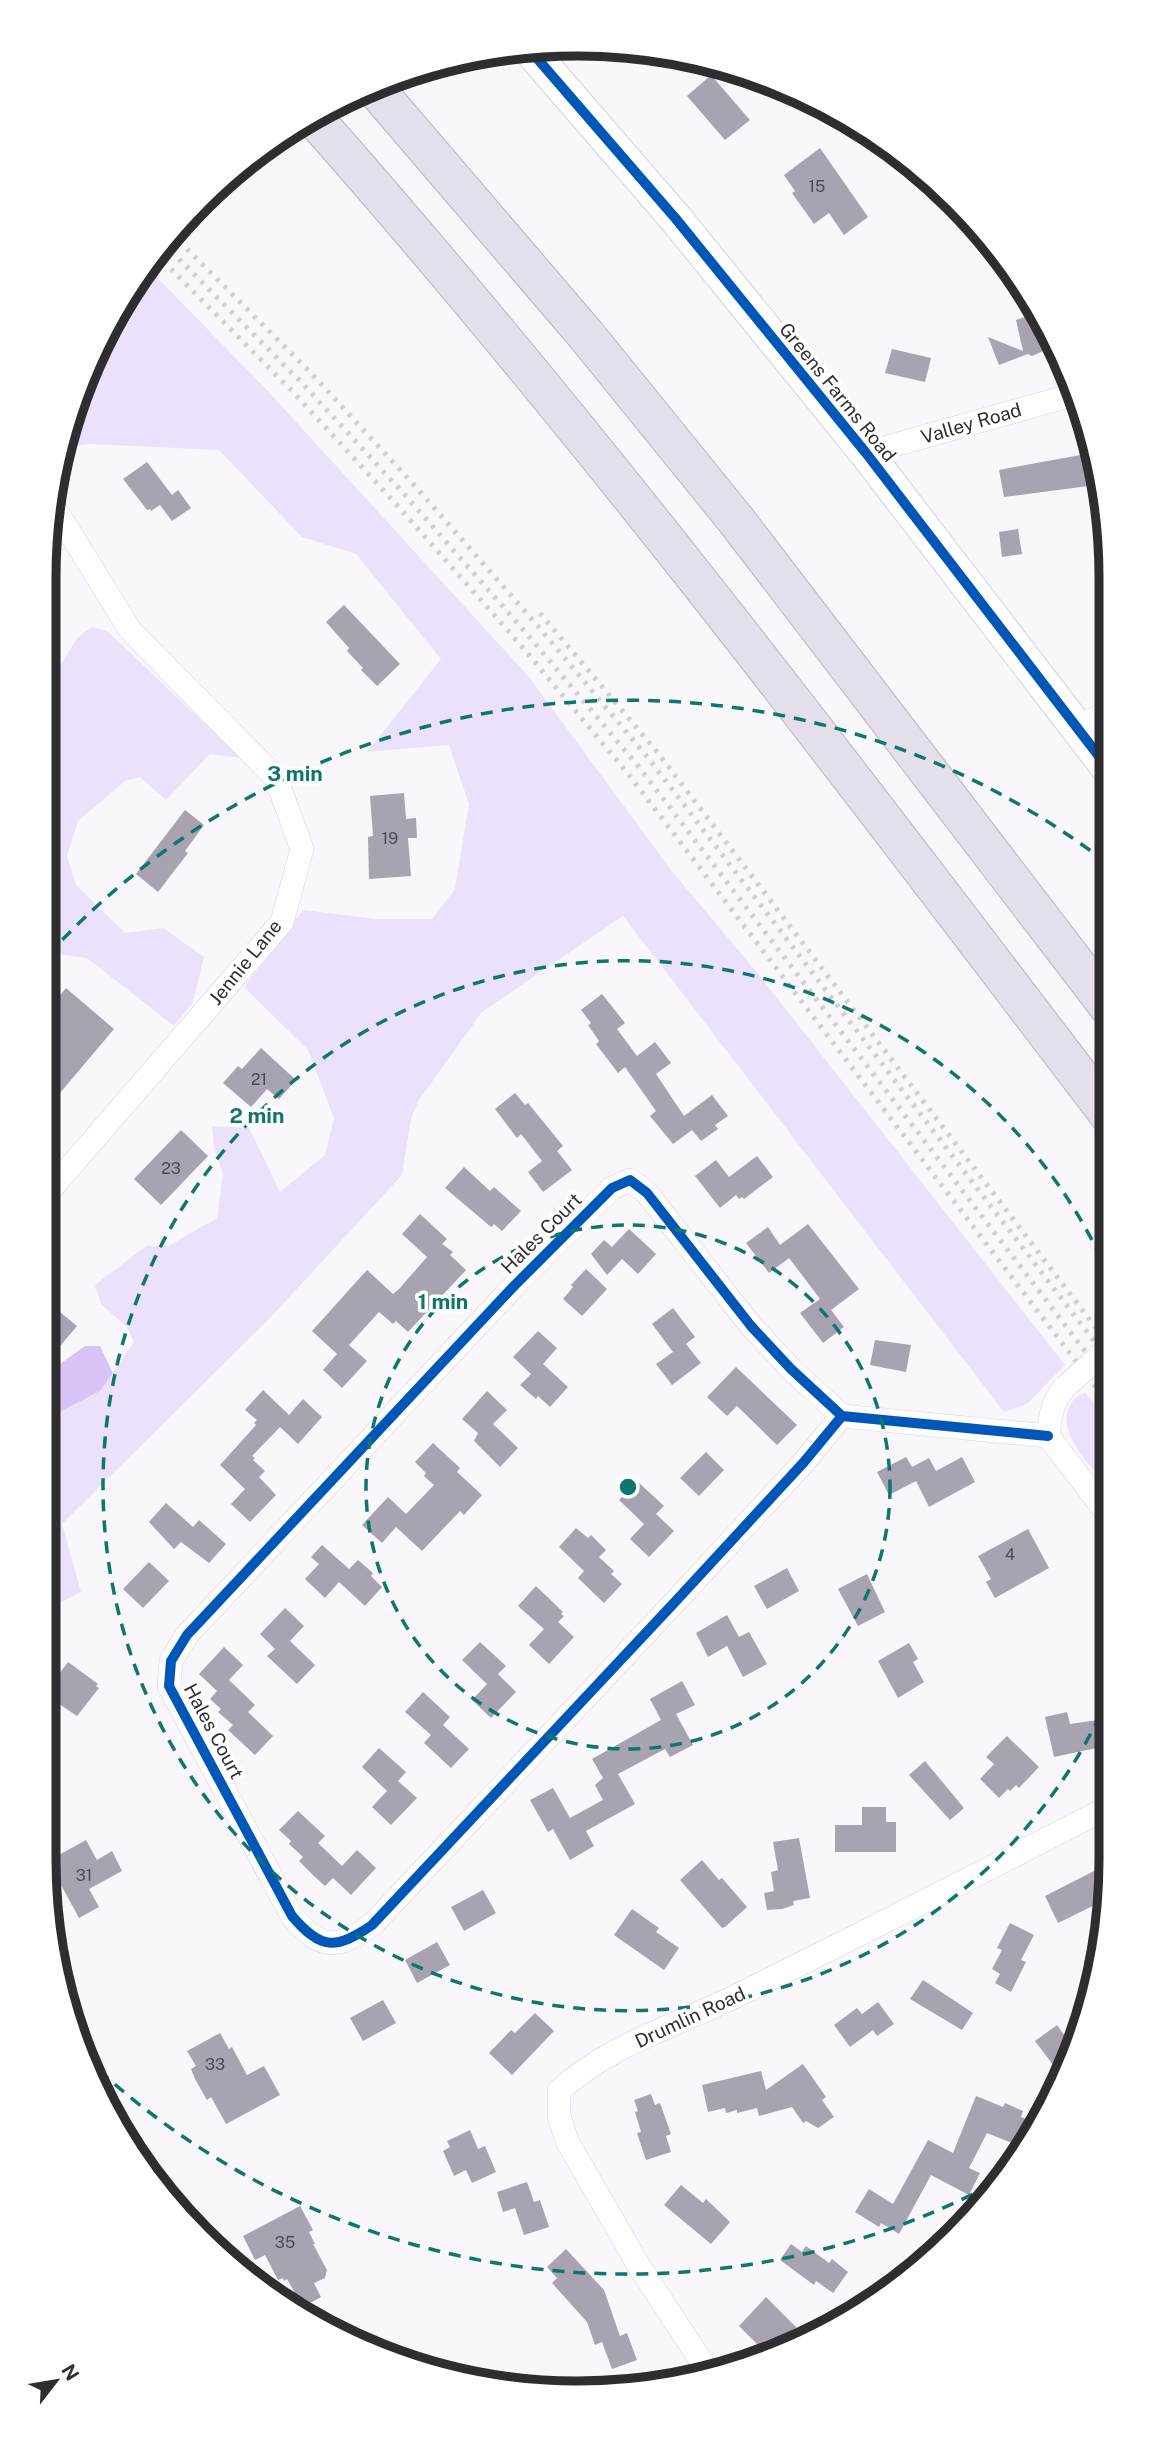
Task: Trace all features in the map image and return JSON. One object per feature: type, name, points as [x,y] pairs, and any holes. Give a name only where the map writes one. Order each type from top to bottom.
[{"type":"highway","points":[[381,95],[569,315],[719,499],[1099,994]]},
{"type":"highway","points":[[320,125],[440,264],[635,499],[814,728],[1099,1102]]},
{"type":"main road","name":"Greens Farms Road","points":[[537,58],[684,230],[866,453],[1099,756]]},
{"type":"street","name":"Valley Road","points":[[866,453],[1066,397]]},
{"type":"street","name":"Jennie Lane","points":[[56,1183],[282,922],[302,849],[276,778],[131,630],[59,515]]},
{"type":"street","points":[[1077,728],[1099,716]]},
{"type":"street","name":"Hales Court","points":[[630,1180],[647,1193],[751,1326],[791,1369],[842,1416],[804,1462],[674,1603],[372,1925],[352,1939],[329,1943],[308,1934],[292,1916],[169,1686],[171,1661],[196,1625],[504,1296],[612,1188],[630,1180]]},
{"type":"street","points":[[1099,1358],[1065,1387],[1053,1404],[1048,1436],[1099,1503]]},
{"type":"street","points":[[842,1416],[1048,1436]]},
{"type":"street","name":"Drumlin Road","points":[[704,2365],[639,2266],[567,2141],[559,2116],[559,2091],[579,2072],[602,2058],[738,1995],[1099,1812]]},
{"type":"shaded area","points":[[154,274],[266,389],[529,677],[671,870],[755,970],[1065,1365],[1027,1404],[1004,1412],[623,916],[482,1012],[419,1100],[411,1119],[402,1175],[270,1318],[62,1524],[81,1592],[56,1605],[56,1414],[100,1391],[134,1342],[127,1327],[101,1304],[95,1285],[146,1246],[168,1246],[217,1218],[223,1173],[214,1148],[212,1126],[249,1128],[280,1192],[325,1155],[334,1118],[308,1050],[244,987],[303,910],[376,919],[432,919],[455,889],[469,804],[449,745],[367,752],[441,659],[356,554],[302,537],[219,450],[91,444],[73,446],[84,410],[110,347]]},
{"type":"shaded area","points":[[92,627],[107,631],[241,758],[210,754],[166,800],[140,777],[125,781],[78,821],[67,856],[76,885],[125,933],[163,928],[204,957],[193,1002],[174,1026],[87,958],[56,954],[56,672],[78,637]]},
{"type":"shaded area","points":[[85,1346],[100,1346],[113,1373],[100,1391],[56,1414],[56,1367]]},
{"type":"shaded area","points":[[1085,1392],[1099,1410],[1099,1476],[1077,1448],[1067,1425],[1067,1413],[1076,1398]]},
{"type":"building","points":[[711,75],[750,120],[725,140],[687,96]]},
{"type":"building","points":[[820,148],[868,217],[844,235],[829,213],[814,224],[792,193],[795,191],[784,175]]},
{"type":"building","points":[[1028,316],[1046,350],[999,365],[988,337],[1023,351],[1016,320]]},
{"type":"building","points":[[892,349],[931,358],[925,382],[885,373]]},
{"type":"building","points":[[1084,454],[1091,486],[1004,497],[999,470]]},
{"type":"building","points":[[147,462],[172,495],[178,490],[191,508],[172,521],[160,505],[151,511],[147,510],[123,479]]},
{"type":"building","points":[[1018,529],[1022,554],[1002,557],[999,532]]},
{"type":"building","points":[[344,605],[400,664],[377,686],[361,670],[363,668],[347,651],[349,648],[326,622]]},
{"type":"building","points":[[404,793],[406,819],[416,818],[417,838],[408,838],[411,876],[369,879],[368,837],[373,836],[370,796]]},
{"type":"building","points":[[185,810],[204,825],[185,851],[188,853],[158,892],[136,874]]},
{"type":"building","points":[[66,988],[114,1029],[56,1098],[56,1052],[60,1047],[56,1044],[56,1033],[59,1029],[56,1026],[56,1000]]},
{"type":"building","points":[[602,994],[625,1023],[617,1029],[637,1056],[655,1042],[671,1063],[656,1074],[684,1116],[712,1095],[728,1116],[715,1125],[718,1129],[701,1141],[692,1130],[673,1144],[650,1116],[656,1111],[625,1067],[618,1073],[596,1044],[599,1041],[588,1025],[591,1023],[581,1010]]},
{"type":"building","points":[[261,1048],[296,1080],[279,1099],[267,1089],[251,1107],[223,1083],[238,1066],[242,1069]]},
{"type":"building","points":[[515,1093],[525,1105],[528,1103],[563,1146],[557,1151],[572,1170],[543,1192],[528,1172],[542,1161],[521,1134],[517,1138],[495,1109]]},
{"type":"building","points":[[181,1130],[208,1156],[161,1205],[134,1179]]},
{"type":"building","points":[[757,1156],[773,1177],[744,1199],[739,1199],[736,1195],[720,1208],[695,1176],[716,1160],[729,1177]]},
{"type":"building","points":[[464,1167],[490,1191],[494,1187],[521,1211],[502,1231],[494,1224],[491,1227],[445,1188]]},
{"type":"building","points":[[420,1214],[447,1239],[442,1244],[453,1252],[450,1255],[466,1270],[408,1332],[396,1321],[393,1324],[379,1312],[349,1345],[367,1361],[342,1388],[323,1370],[337,1354],[312,1331],[367,1270],[393,1294],[399,1289],[427,1257],[402,1234]]},
{"type":"building","points":[[808,1224],[859,1289],[831,1310],[844,1327],[823,1343],[800,1313],[820,1299],[796,1267],[789,1258],[769,1273],[746,1243],[768,1227],[780,1245]]},
{"type":"building","points":[[629,1229],[656,1254],[638,1274],[622,1259],[607,1275],[591,1254],[604,1240],[612,1247]]},
{"type":"building","points":[[586,1269],[607,1289],[582,1316],[563,1299],[573,1287],[571,1285]]},
{"type":"building","points":[[673,1308],[695,1337],[686,1344],[701,1363],[672,1385],[656,1364],[673,1352],[652,1324]]},
{"type":"building","points":[[56,1309],[77,1326],[61,1345],[56,1341]]},
{"type":"building","points":[[538,1331],[557,1348],[543,1364],[568,1387],[550,1407],[520,1385],[531,1374],[513,1357]]},
{"type":"building","points":[[875,1340],[911,1345],[906,1372],[870,1365]]},
{"type":"building","points":[[736,1367],[797,1425],[777,1445],[737,1406],[727,1416],[707,1397]]},
{"type":"building","points":[[263,1390],[289,1415],[303,1399],[322,1417],[298,1444],[280,1427],[252,1456],[265,1471],[259,1477],[276,1495],[250,1522],[231,1504],[245,1489],[220,1465],[256,1425],[254,1423],[257,1420],[245,1410]]},
{"type":"building","points":[[487,1391],[507,1410],[493,1424],[518,1448],[500,1467],[474,1441],[478,1433],[462,1419]]},
{"type":"building","points":[[433,1443],[460,1468],[457,1472],[482,1495],[464,1515],[460,1511],[422,1551],[396,1527],[382,1543],[362,1525],[388,1497],[406,1514],[434,1485],[415,1462]]},
{"type":"building","points":[[706,1452],[724,1470],[699,1496],[680,1478]]},
{"type":"building","points":[[906,1457],[912,1467],[929,1458],[936,1471],[962,1457],[975,1482],[929,1507],[916,1481],[889,1495],[877,1472]]},
{"type":"building","points":[[637,1481],[664,1506],[656,1514],[674,1531],[649,1557],[630,1539],[644,1524],[619,1500]]},
{"type":"building","points":[[166,1503],[193,1527],[199,1520],[226,1544],[209,1563],[181,1542],[174,1549],[149,1522]]},
{"type":"building","points":[[576,1528],[588,1538],[591,1535],[606,1550],[599,1557],[614,1571],[611,1574],[622,1584],[604,1603],[578,1578],[584,1571],[559,1547]]},
{"type":"building","points":[[1028,1529],[1049,1568],[995,1598],[986,1582],[991,1579],[978,1556]]},
{"type":"building","points":[[322,1545],[349,1569],[358,1560],[373,1573],[371,1576],[382,1587],[365,1606],[339,1582],[325,1598],[305,1579],[319,1564],[311,1557]]},
{"type":"building","points":[[149,1562],[169,1581],[143,1608],[123,1589]]},
{"type":"building","points":[[787,1568],[799,1591],[767,1609],[754,1586]]},
{"type":"building","points":[[867,1574],[885,1612],[858,1626],[838,1589]]},
{"type":"building","points":[[536,1586],[563,1612],[561,1614],[564,1616],[558,1622],[574,1637],[549,1664],[529,1645],[544,1629],[518,1606]]},
{"type":"building","points":[[285,1608],[304,1626],[290,1641],[315,1665],[297,1684],[267,1656],[275,1649],[260,1634]]},
{"type":"building","points":[[727,1615],[739,1637],[749,1632],[767,1664],[743,1677],[727,1646],[708,1657],[696,1633]]},
{"type":"building","points":[[480,1642],[506,1666],[498,1674],[516,1692],[491,1718],[472,1700],[487,1684],[462,1660]]},
{"type":"building","points":[[909,1643],[918,1659],[913,1662],[924,1682],[898,1698],[878,1661]]},
{"type":"building","points":[[224,1647],[243,1665],[229,1680],[255,1705],[248,1712],[273,1736],[255,1755],[228,1730],[233,1725],[218,1712],[221,1709],[210,1699],[217,1691],[199,1674]]},
{"type":"building","points":[[68,1662],[98,1684],[96,1686],[99,1688],[77,1716],[56,1702],[56,1678]]},
{"type":"building","points":[[682,1681],[695,1705],[676,1714],[693,1745],[670,1757],[665,1749],[618,1774],[635,1804],[586,1831],[594,1846],[570,1860],[553,1829],[548,1832],[530,1800],[553,1788],[570,1818],[603,1800],[595,1785],[603,1778],[592,1759],[661,1720],[650,1699]]},
{"type":"building","points":[[423,1692],[450,1717],[443,1725],[469,1749],[451,1768],[424,1743],[431,1735],[405,1712]]},
{"type":"building","points":[[1067,1712],[1070,1724],[1099,1720],[1099,1748],[1054,1757],[1045,1717]]},
{"type":"building","points":[[1007,1736],[1039,1767],[1019,1788],[1016,1785],[1010,1791],[1008,1789],[999,1798],[980,1779],[994,1764],[986,1757]]},
{"type":"building","points":[[379,1748],[406,1772],[398,1781],[417,1798],[391,1825],[372,1807],[387,1791],[362,1767]]},
{"type":"building","points":[[925,1761],[964,1808],[950,1820],[909,1775]]},
{"type":"building","points":[[862,1807],[886,1807],[886,1822],[896,1822],[896,1852],[835,1852],[835,1825],[862,1825]]},
{"type":"building","points":[[298,1811],[325,1836],[318,1843],[342,1866],[357,1850],[376,1868],[351,1895],[333,1878],[325,1886],[299,1861],[303,1857],[279,1830]]},
{"type":"building","points":[[799,1838],[810,1898],[793,1901],[794,1905],[782,1909],[767,1910],[764,1893],[774,1891],[771,1872],[778,1870],[773,1842]]},
{"type":"building","points":[[86,1840],[97,1860],[112,1851],[122,1871],[89,1889],[99,1907],[79,1918],[56,1877],[56,1857]]},
{"type":"building","points":[[702,1860],[747,1907],[722,1928],[680,1880]]},
{"type":"building","points":[[1099,1870],[1097,1904],[1058,1923],[1045,1896]]},
{"type":"building","points":[[483,1890],[496,1913],[464,1931],[451,1907]]},
{"type":"building","points":[[632,1909],[659,1928],[656,1932],[679,1948],[664,1970],[614,1935]]},
{"type":"building","points":[[1010,1923],[1034,1935],[1021,1960],[1026,1962],[1011,1992],[995,1983],[1000,1974],[992,1969],[1002,1950],[997,1948]]},
{"type":"building","points":[[437,1942],[450,1965],[417,1983],[405,1960]]},
{"type":"building","points":[[923,1980],[973,2013],[962,2030],[910,1999]]},
{"type":"building","points":[[383,2000],[396,2023],[363,2041],[350,2018]]},
{"type":"building","points":[[878,2002],[894,2024],[877,2036],[873,2030],[850,2047],[834,2025],[857,2008],[862,2014]]},
{"type":"building","points":[[535,2013],[554,2031],[512,2075],[489,2053],[511,2030],[515,2033]]},
{"type":"building","points":[[1057,2025],[1067,2038],[1055,2068],[1035,2041]]},
{"type":"building","points":[[220,2033],[229,2049],[232,2047],[247,2075],[264,2066],[280,2095],[226,2124],[211,2097],[207,2100],[195,2079],[191,2069],[196,2066],[187,2051]]},
{"type":"building","points":[[803,2064],[826,2097],[822,2100],[834,2117],[818,2128],[806,2121],[803,2123],[792,2107],[759,2116],[757,2108],[737,2113],[737,2110],[726,2113],[725,2108],[708,2112],[702,2085],[761,2071],[766,2090]]},
{"type":"building","points":[[651,2094],[655,2105],[660,2103],[671,2134],[666,2136],[671,2152],[646,2160],[637,2133],[641,2132],[634,2100]]},
{"type":"building","points":[[976,2096],[1003,2107],[1005,2103],[1023,2111],[1021,2117],[1029,2120],[1014,2144],[987,2133],[969,2168],[980,2173],[969,2195],[931,2175],[899,2234],[881,2223],[879,2227],[855,2212],[869,2189],[893,2204],[928,2140],[953,2153]]},
{"type":"building","points":[[470,2130],[478,2149],[485,2146],[496,2172],[472,2183],[466,2170],[454,2176],[443,2151],[450,2147],[447,2141]]},
{"type":"building","points":[[527,2182],[534,2202],[540,2200],[549,2227],[524,2235],[515,2208],[503,2212],[497,2192]]},
{"type":"building","points":[[681,2185],[703,2203],[706,2199],[730,2222],[711,2244],[664,2205]]},
{"type":"building","points":[[300,2206],[313,2230],[309,2232],[313,2244],[327,2270],[325,2278],[314,2283],[321,2297],[307,2305],[299,2300],[287,2279],[278,2280],[265,2255],[255,2260],[243,2236]]},
{"type":"building","points":[[791,2244],[802,2252],[806,2246],[829,2263],[832,2259],[848,2272],[833,2293],[816,2281],[814,2285],[780,2260]]},
{"type":"building","points":[[566,2249],[604,2290],[620,2336],[627,2333],[637,2360],[612,2369],[602,2342],[595,2345],[587,2322],[552,2283],[557,2278],[547,2267]]},
{"type":"building","points":[[766,2297],[800,2331],[760,2347],[739,2326]]},
{"type":"railway","points":[[179,241],[312,374],[415,486],[537,625],[649,759],[1099,1348]]},
{"type":"railway","points":[[171,251],[302,383],[405,495],[639,767],[1099,1370]]},
{"type":"railway","points":[[163,261],[293,392],[395,503],[518,642],[629,775],[1099,1392]]},
{"type":"railway","points":[[540,613],[658,753],[1099,1332]]},
{"type":"cycle path","points":[[536,58],[676,219],[866,453],[1099,756]]},
{"type":"cycle path","points":[[842,1416],[804,1462],[674,1603],[372,1925],[348,1939],[329,1943],[302,1927],[292,1916],[169,1686],[171,1661],[187,1635],[513,1287],[612,1188],[630,1180],[647,1193],[751,1326],[791,1369],[842,1416],[1048,1436]]}]
